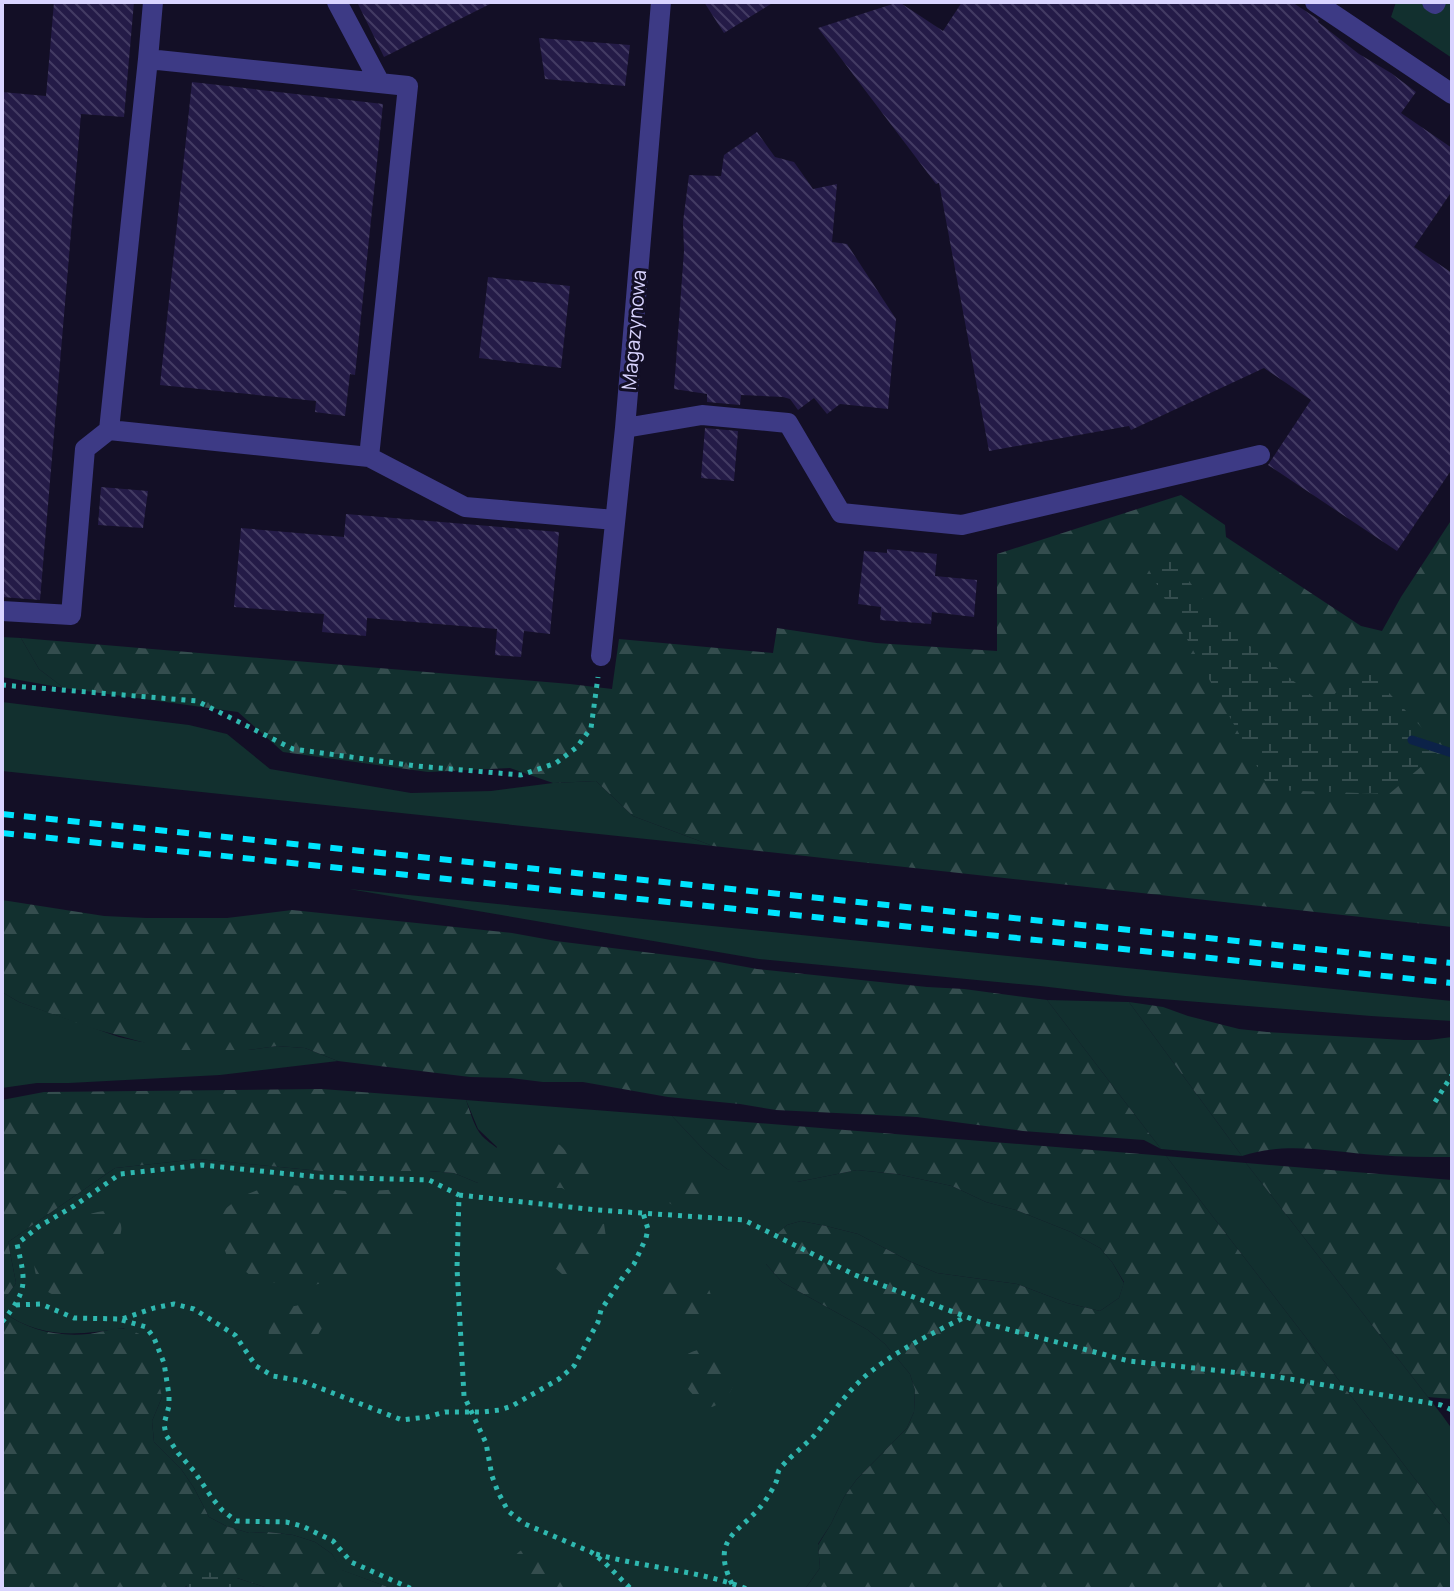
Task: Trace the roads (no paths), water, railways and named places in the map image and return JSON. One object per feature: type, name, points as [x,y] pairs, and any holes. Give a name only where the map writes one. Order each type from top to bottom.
[{"type":"lane","points":[[109,430],[153,2]]},
{"type":"lane","points":[[337,2],[380,83]]},
{"type":"lane","name":"Magazynowa","points":[[601,656],[625,428],[661,2]]},
{"type":"lane","points":[[1315,2],[1452,94]]},
{"type":"lane","points":[[148,59],[408,86],[369,457]]},
{"type":"lane","points":[[625,428],[702,415],[788,423],[841,513],[962,525],[1260,455]]},
{"type":"lane","points":[[2,611],[71,615],[85,449],[109,430],[369,457],[465,507],[615,520]]},
{"type":"waterway","points":[[1412,740],[1452,753]]},
{"type":"railway","points":[[2,814],[1452,963]]},
{"type":"railway","points":[[2,833],[1452,983]]}]
